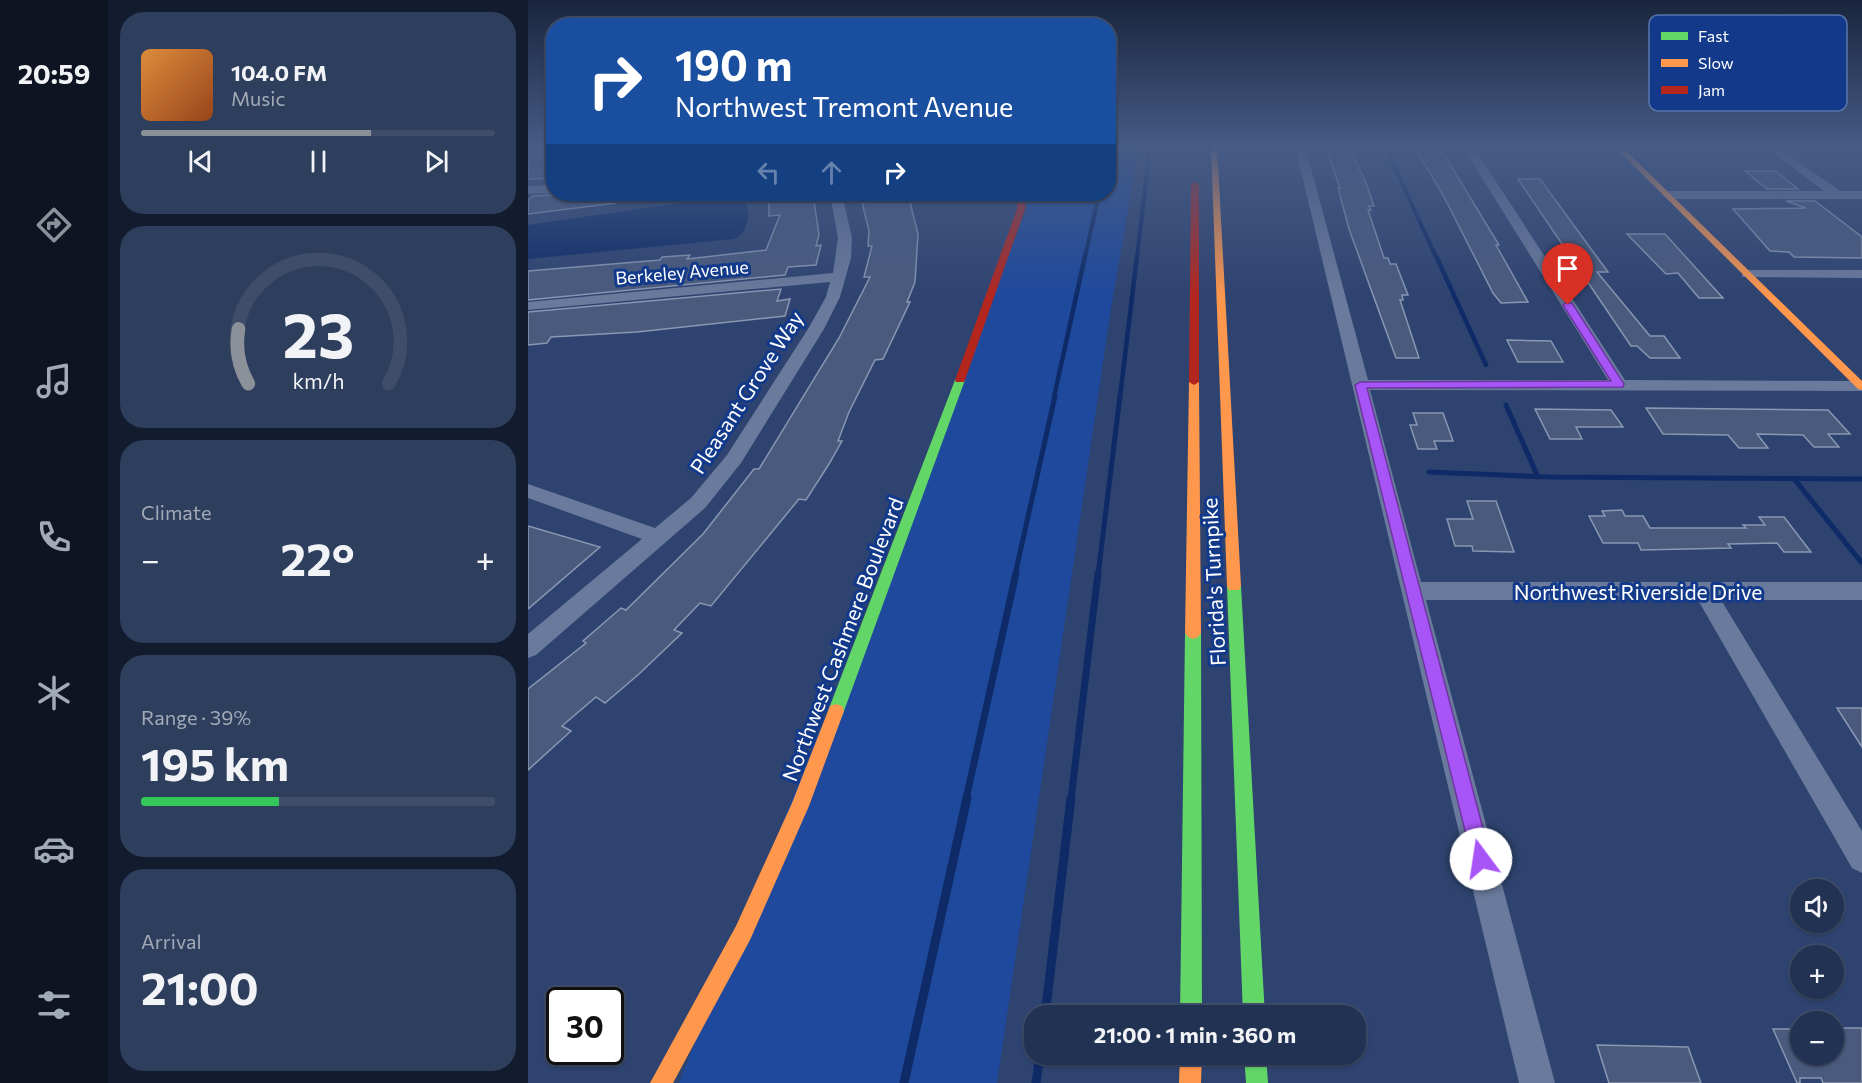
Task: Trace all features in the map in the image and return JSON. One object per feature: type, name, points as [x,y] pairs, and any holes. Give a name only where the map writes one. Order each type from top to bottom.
[{"type":"main road","name":"Florida's Turnpike","points":[[1191,1005],[1195,197]]},
{"type":"main road","name":"Florida's Turnpike","points":[[1216,197],[1253,1005]]},
{"type":"main road","points":[[1670,197],[1862,386]]},
{"type":"main road","name":"Northwest Cashmere Boulevard","points":[[661,1083],[743,933],[800,806],[919,496],[1021,209],[1022,201]]},
{"type":"main road","points":[[1190,1083],[1191,1065]]},
{"type":"main road","points":[[1256,1065],[1257,1083]]},
{"type":"street","points":[[1313,197],[1537,1083]]},
{"type":"street","points":[[1499,197],[1619,384]]},
{"type":"street","name":"Pleasant Grove Way","points":[[528,648],[698,503],[734,459],[816,329],[840,277],[845,238],[837,201]]},
{"type":"street","points":[[1747,274],[1862,274]]},
{"type":"street","name":"Berkeley Avenue","points":[[528,306],[840,277]]},
{"type":"street","points":[[1360,385],[1862,386]]},
{"type":"street","points":[[528,491],[659,537]]},
{"type":"street","name":"Northwest Riverside Drive","points":[[1414,591],[1862,591]]},
{"type":"street","points":[[1704,591],[1862,858]]},
{"type":"shaded area","points":[[1116,197],[1130,197],[1111,308],[997,1083],[679,1083],[1027,209],[1028,201],[1116,201]]},
{"type":"shaded area","points":[[694,201],[745,201],[748,207],[746,226],[734,239],[528,259],[528,225]]},
{"type":"building","points":[[532,197],[546,197],[546,201],[616,201],[616,203],[528,214],[528,200]]},
{"type":"building","points":[[1340,197],[1371,197],[1374,206],[1369,206],[1371,210],[1368,210],[1384,258],[1388,258],[1390,264],[1396,264],[1408,295],[1402,295],[1403,300],[1400,300],[1419,358],[1396,358],[1349,229]]},
{"type":"building","points":[[1444,197],[1470,197],[1499,245],[1496,245],[1528,302],[1501,303],[1493,293]]},
{"type":"building","points":[[1530,197],[1553,197],[1608,272],[1597,272],[1650,336],[1664,336],[1680,358],[1650,358],[1637,346],[1631,346]]},
{"type":"building","points":[[769,201],[814,201],[819,235],[816,246],[821,245],[816,265],[788,267],[785,275],[528,300],[528,271],[660,260],[662,257],[690,255],[687,259],[766,250],[780,215],[769,216]]},
{"type":"building","points":[[862,201],[910,201],[918,234],[915,282],[907,302],[910,302],[883,359],[875,360],[849,412],[838,441],[842,441],[829,464],[806,500],[799,499],[711,606],[700,603],[674,630],[682,633],[639,674],[605,703],[596,697],[562,726],[571,731],[528,770],[528,689],[586,643],[583,641],[621,608],[626,610],[703,534],[754,469],[759,469],[839,338],[870,277],[864,277],[872,246],[868,246],[869,231]]},
{"type":"building","points":[[1786,201],[1815,201],[1862,237],[1862,258],[1794,257],[1789,252],[1770,251],[1733,209],[1806,208]]},
{"type":"building","points":[[1627,234],[1665,234],[1723,298],[1699,298],[1678,273],[1666,274]]},
{"type":"building","points":[[781,289],[777,301],[790,299],[785,316],[637,332],[551,337],[547,343],[528,345],[528,312]]},
{"type":"building","points":[[1507,340],[1551,341],[1563,362],[1518,362]]},
{"type":"building","points":[[1646,408],[1828,410],[1850,434],[1828,434],[1839,447],[1814,447],[1803,435],[1757,434],[1768,448],[1739,448],[1728,435],[1663,434]]},
{"type":"building","points":[[1535,409],[1611,410],[1623,427],[1576,427],[1582,439],[1550,439]]},
{"type":"building","points":[[1413,413],[1443,413],[1453,441],[1434,441],[1437,449],[1418,449],[1410,425],[1417,425]]},
{"type":"building","points":[[1467,501],[1496,501],[1514,552],[1473,551],[1472,546],[1455,546],[1447,519],[1473,519]]},
{"type":"building","points":[[1622,510],[1625,516],[1643,516],[1650,528],[1746,528],[1743,525],[1765,525],[1759,517],[1784,517],[1811,552],[1784,552],[1777,543],[1728,544],[1731,548],[1641,550],[1638,543],[1603,543],[1589,516],[1605,516],[1602,511]]},
{"type":"building","points":[[528,526],[600,547],[528,609]]},
{"type":"building","points":[[1837,708],[1862,708],[1862,747]]},
{"type":"building","points":[[1844,1028],[1862,1028],[1862,1083],[1823,1083],[1821,1078],[1800,1078],[1800,1083],[1797,1083],[1773,1029],[1790,1029],[1790,1065],[1844,1065]]},
{"type":"building","points":[[1597,1045],[1688,1047],[1701,1083],[1609,1083]]},
{"type":"waterway","points":[[1137,257],[1144,197]]},
{"type":"waterway","points":[[1408,197],[1436,257]]},
{"type":"waterway","points":[[1085,257],[1097,201]]},
{"type":"waterway","points":[[1054,397],[1085,256]]},
{"type":"waterway","points":[[1120,397],[1137,256]]},
{"type":"waterway","points":[[1436,256],[1486,365]]},
{"type":"waterway","points":[[1015,575],[1055,396]]},
{"type":"waterway","points":[[1098,575],[1120,396]]},
{"type":"waterway","points":[[1506,405],[1538,476]]},
{"type":"waterway","points":[[1429,472],[1538,476]]},
{"type":"waterway","points":[[1538,476],[1862,479]]},
{"type":"waterway","points":[[1795,480],[1861,562]]},
{"type":"waterway","points":[[966,799],[1016,573]]},
{"type":"waterway","points":[[1071,799],[1098,573]]},
{"type":"waterway","points":[[904,1083],[967,798]]},
{"type":"waterway","points":[[1046,1005],[1071,798]]},
{"type":"waterway","points":[[1036,1083],[1038,1065]]},
{"type":"traffic: fast","points":[[836,711],[960,380]]},
{"type":"traffic: fast","points":[[1234,586],[1253,1005]]},
{"type":"traffic: fast","points":[[1191,1005],[1193,633]]},
{"type":"traffic: fast","points":[[1256,1065],[1257,1083]]},
{"type":"traffic: slow","points":[[1216,197],[1234,586]]},
{"type":"traffic: slow","points":[[1668,197],[1862,387]]},
{"type":"traffic: slow","points":[[1193,633],[1194,382]]},
{"type":"traffic: slow","points":[[661,1083],[743,933],[800,806],[836,711]]},
{"type":"traffic: slow","points":[[1190,1083],[1191,1065]]},
{"type":"traffic: jam","points":[[1194,382],[1195,197]]},
{"type":"traffic: jam","points":[[960,380],[1021,209],[1022,201]]},
{"type":"route","points":[[1481,859],[1360,385],[1619,384],[1568,305]]}]
